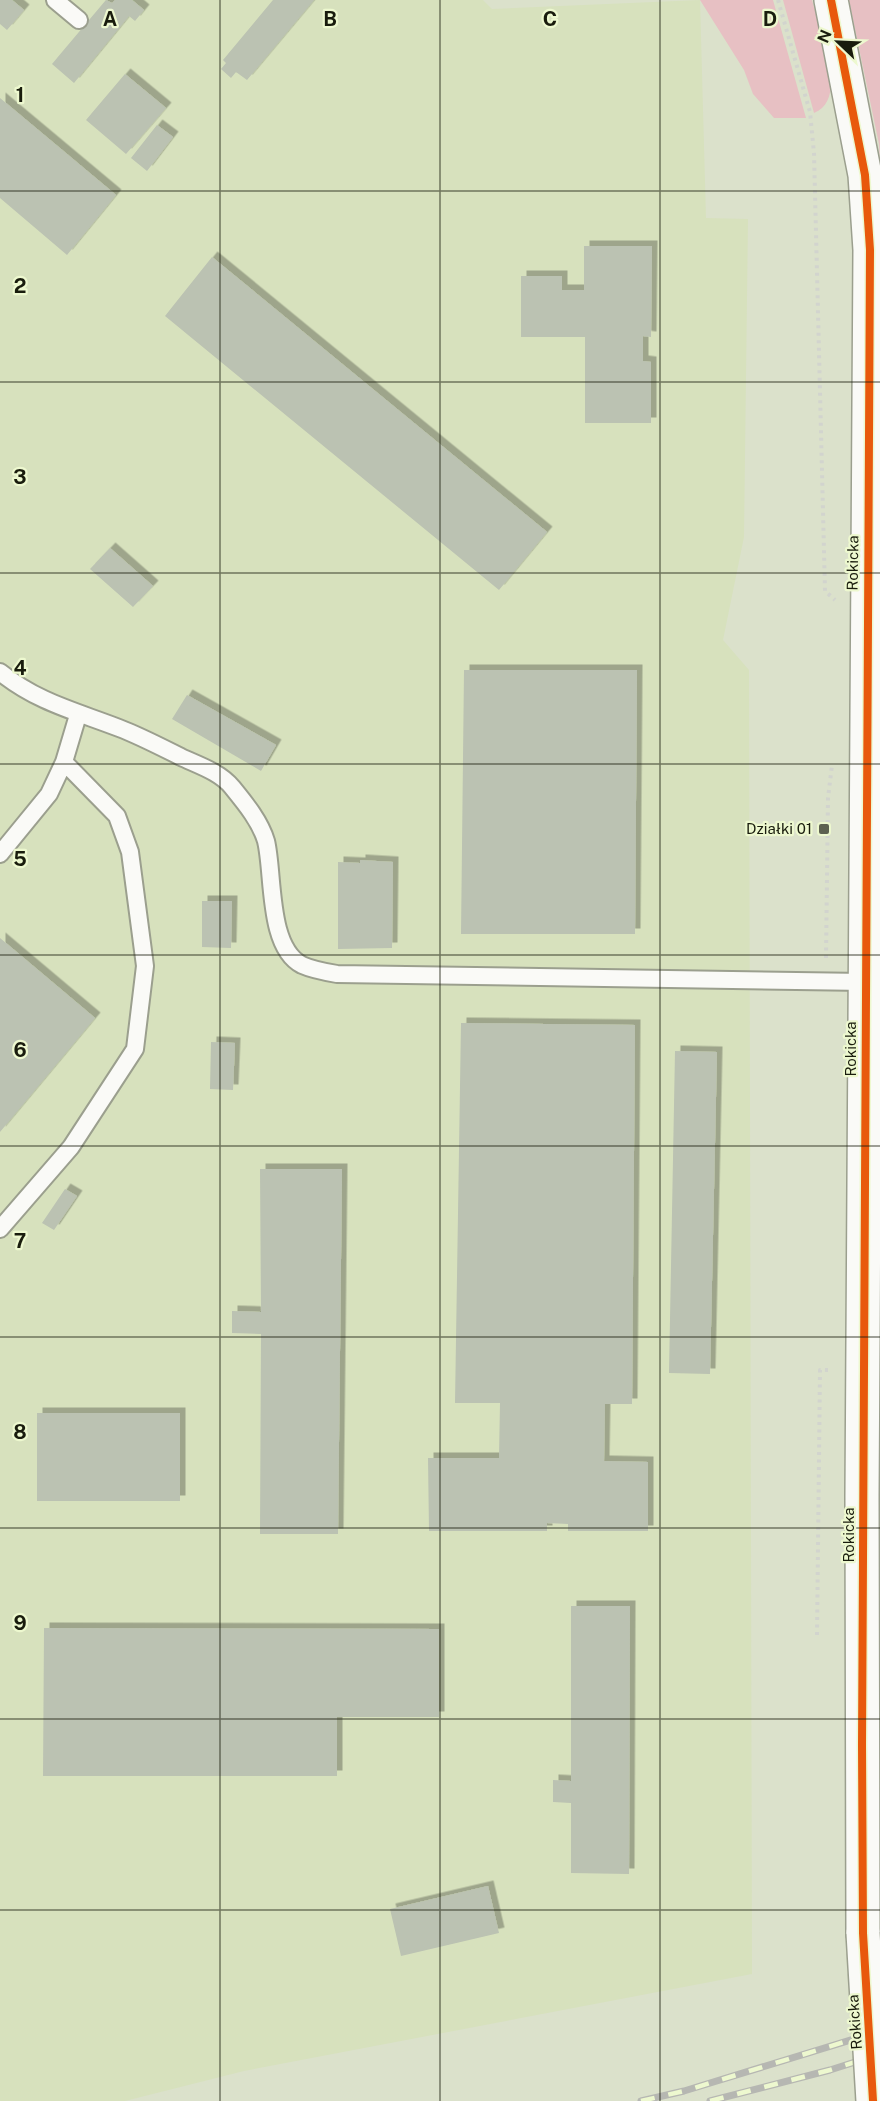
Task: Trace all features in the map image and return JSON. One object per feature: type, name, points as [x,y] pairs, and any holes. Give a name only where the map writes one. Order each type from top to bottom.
[{"type":"street","name":"Rokicka","points":[[831,0],[854,108],[869,216],[863,1370],[863,1933],[873,2101]]},
{"type":"lane","points":[[56,0],[80,20]]},
{"type":"lane","points":[[0,672],[23,691],[78,715],[120,728],[213,772],[229,784],[256,820],[266,842],[276,918],[284,946],[299,964],[316,971],[337,975],[865,982]]},
{"type":"lane","points":[[0,855],[49,794],[64,762],[78,715]]},
{"type":"lane","points":[[0,1229],[71,1147],[135,1049],[145,966],[130,852],[117,816],[64,762]]},
{"type":"path","points":[[778,0],[810,112],[814,153],[825,591],[838,603]]},
{"type":"path","points":[[825,980],[828,798],[833,753]]},
{"type":"path","points":[[817,1635],[820,1370],[863,1370]]},
{"type":"shaded area","points":[[0,0],[483,0],[492,9],[700,0],[706,218],[748,219],[744,537],[723,640],[749,670],[752,1974],[244,2071],[125,2101],[0,2101]]},
{"type":"shaded area","points":[[700,0],[773,0],[806,118],[774,118],[753,94],[744,70]]},
{"type":"shaded area","points":[[783,0],[812,0],[825,44],[831,78],[830,93],[825,105],[814,113]]},
{"type":"shaded area","points":[[849,0],[880,0],[880,159],[879,144]]},
{"type":"building","points":[[0,0],[12,0],[24,10],[7,30],[0,24]]},
{"type":"building","points":[[106,0],[112,3],[115,0],[132,0],[144,10],[135,21],[129,16],[74,83],[52,64]]},
{"type":"building","points":[[273,0],[314,0],[247,80],[236,72],[231,78],[221,69],[226,63],[223,60]]},
{"type":"building","points":[[125,74],[166,108],[126,154],[86,120]]},
{"type":"building","points":[[0,98],[116,195],[67,255],[0,198]]},
{"type":"building","points":[[157,125],[173,137],[147,171],[131,158]]},
{"type":"building","points":[[584,246],[652,246],[651,337],[643,336],[643,361],[651,362],[651,423],[585,423],[585,337],[521,337],[521,276],[562,276],[562,290],[584,290]]},
{"type":"building","points":[[212,257],[547,532],[499,590],[165,316]]},
{"type":"building","points":[[110,548],[153,586],[133,607],[90,569]]},
{"type":"building","points":[[464,670],[637,670],[635,934],[461,934]]},
{"type":"building","points":[[187,695],[276,745],[261,771],[172,719]]},
{"type":"building","points":[[360,860],[393,862],[392,948],[338,949],[338,862],[360,863]]},
{"type":"building","points":[[202,901],[232,901],[231,948],[202,947]]},
{"type":"building","points":[[0,938],[95,1018],[0,1132]]},
{"type":"building","points":[[461,1023],[635,1025],[632,1404],[605,1404],[604,1461],[648,1462],[648,1531],[568,1531],[568,1524],[547,1523],[547,1531],[429,1531],[428,1458],[499,1458],[500,1403],[455,1403]]},
{"type":"building","points":[[211,1042],[235,1043],[233,1090],[210,1089]]},
{"type":"building","points":[[675,1051],[717,1052],[710,1374],[669,1373]]},
{"type":"building","points":[[260,1169],[342,1169],[338,1534],[260,1534],[261,1334],[232,1333],[232,1311],[261,1312]]},
{"type":"building","points":[[65,1189],[77,1196],[54,1230],[42,1223]]},
{"type":"building","points":[[37,1413],[180,1413],[180,1501],[37,1501]]},
{"type":"building","points":[[571,1606],[630,1606],[629,1874],[571,1873],[571,1803],[553,1802],[553,1780],[571,1781]]},
{"type":"building","points":[[44,1628],[439,1629],[439,1717],[337,1717],[337,1776],[43,1776]]},
{"type":"building","points":[[488,1886],[499,1933],[401,1956],[390,1909]]},
{"type":"railway","points":[[641,2101],[684,2091],[880,2031]]},
{"type":"railway","points":[[710,2101],[830,2070],[880,2054]]},
{"type":"cycle path","points":[[831,0],[865,175],[870,250],[862,1745],[863,1933],[873,2101]]},
{"type":"place","name":"Działki 01","points":[[824,829]]}]
